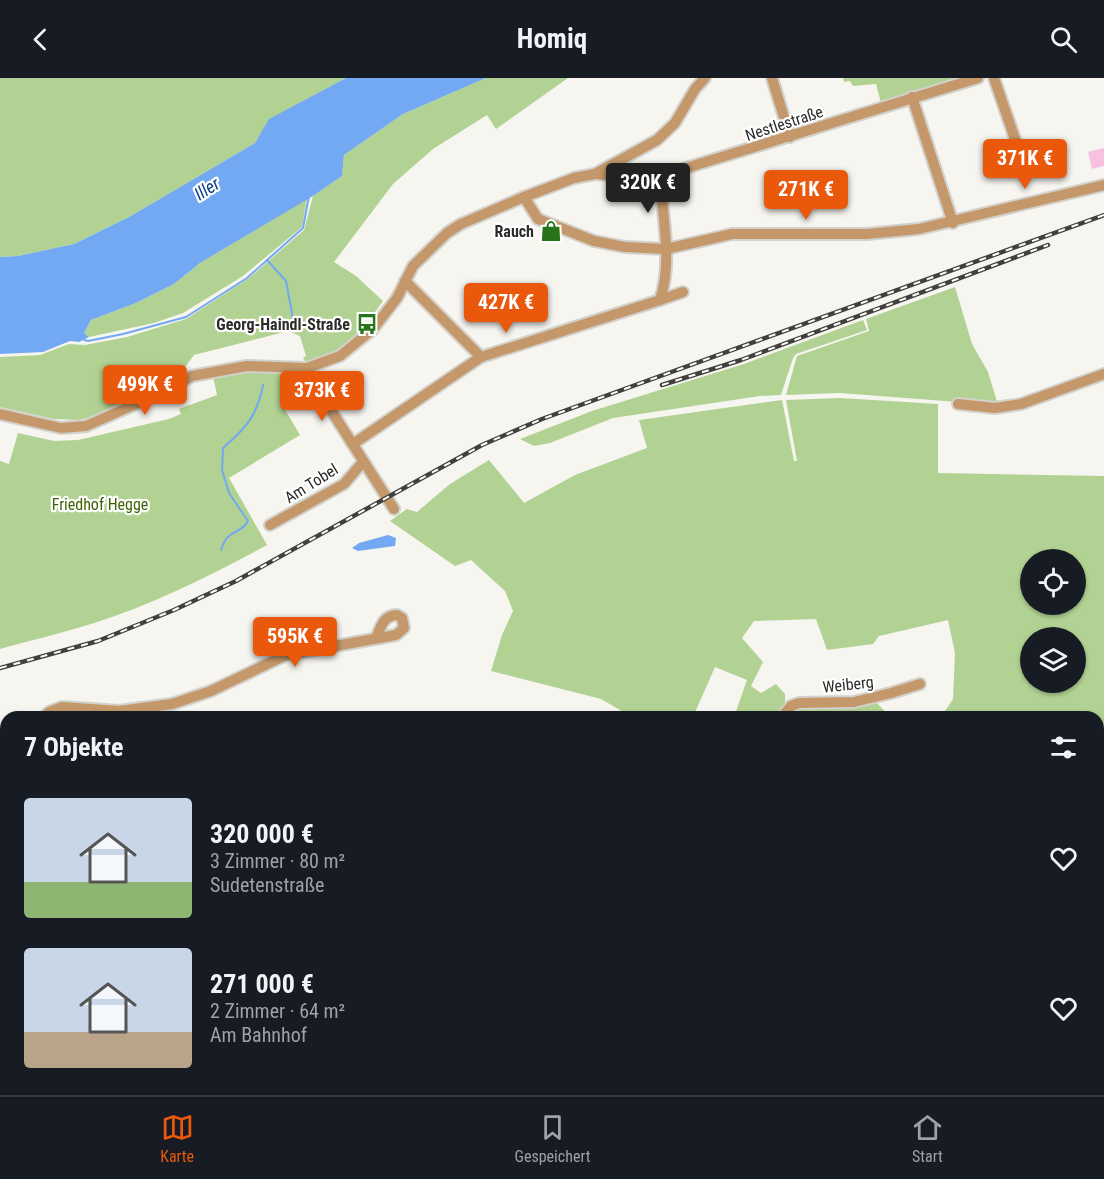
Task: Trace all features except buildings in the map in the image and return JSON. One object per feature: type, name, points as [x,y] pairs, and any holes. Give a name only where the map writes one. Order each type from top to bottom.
[{"type":"street","points":[[0,414],[61,428],[86,426],[170,389],[192,376],[248,366],[307,368],[340,356],[358,342],[385,314],[413,266],[447,233],[461,224],[574,177],[595,174],[657,141],[675,123],[695,89],[705,78]]},
{"type":"street","points":[[772,78],[790,137]]},
{"type":"street","name":"Nestlestraße","points":[[595,174],[645,178],[660,176],[978,78]]},
{"type":"street","points":[[994,78],[1024,165]]},
{"type":"street","points":[[912,97],[953,223]]},
{"type":"street","points":[[660,176],[666,249],[664,288],[660,300]]},
{"type":"street","points":[[524,197],[538,219],[594,241],[625,247],[666,249],[732,234],[867,234],[919,229],[953,223],[1104,185]]},
{"type":"street","points":[[405,281],[481,357]]},
{"type":"street","points":[[353,444],[481,357],[683,292]]},
{"type":"street","points":[[307,368],[394,509]]},
{"type":"street","points":[[958,404],[995,408],[1021,404],[1104,374]]},
{"type":"street","name":"Am Tobel","points":[[270,525],[344,484],[363,462]]},
{"type":"street","points":[[52,711],[62,707],[119,711],[172,704],[211,691],[286,655],[377,636]]},
{"type":"street","name":"Weiberg","points":[[787,711],[791,706],[799,703],[854,702],[920,684]]},
{"type":"green space","points":[[0,78],[346,78],[270,119],[255,143],[129,217],[74,244],[18,256],[0,257]]},
{"type":"green space","points":[[486,78],[568,78],[496,129],[487,115],[433,149],[393,184],[334,262],[356,276],[383,301],[370,319],[366,316],[357,328],[362,334],[339,353],[307,364],[303,358],[306,356],[300,336],[288,331],[194,355],[182,371],[108,412],[80,420],[54,419],[0,407],[0,357],[40,355],[69,344],[85,345],[127,337],[186,319],[249,278],[304,230],[313,196],[342,176],[344,155],[403,114]]},
{"type":"green space","points":[[843,78],[969,78],[881,103],[876,84],[853,86],[850,81],[844,82]]},
{"type":"green space","points":[[307,199],[302,227],[243,276],[183,313],[154,323],[89,337],[84,333],[91,320],[136,303],[174,284],[200,263]]},
{"type":"green space","points":[[955,287],[972,344],[988,372],[998,405],[840,393],[786,395],[797,356],[869,331],[866,319]]},
{"type":"green space","points":[[863,320],[867,330],[796,354],[781,395],[760,396],[613,418],[550,443],[534,446],[520,439],[592,411],[744,364]]},
{"type":"green space","name":"Friedhof Hegge","points":[[247,370],[285,372],[281,403],[300,435],[229,478],[267,545],[204,578],[139,607],[82,627],[0,649],[0,461],[9,464],[18,433],[54,441],[78,440],[169,419],[181,414],[179,409],[217,395],[213,376]]},
{"type":"green space","points":[[840,398],[938,404],[938,473],[1104,476],[1104,711],[945,711],[953,699],[955,653],[948,620],[879,636],[873,644],[827,650],[816,619],[754,621],[742,638],[763,662],[751,686],[761,693],[776,684],[785,694],[785,705],[782,711],[736,711],[747,680],[715,667],[696,711],[622,711],[601,699],[491,671],[502,635],[513,611],[505,591],[471,560],[455,566],[390,521],[407,509],[417,512],[450,484],[489,460],[524,503],[575,475],[647,448],[639,420],[782,400],[794,461],[797,461],[786,400]]},
{"type":"green space","points":[[875,701],[884,711],[791,711],[794,708]]},
{"type":"water","name":"Iller","points":[[346,78],[486,78],[403,114],[344,155],[342,176],[313,196],[200,263],[174,284],[136,303],[91,320],[84,333],[89,337],[79,342],[70,341],[43,352],[0,354],[0,257],[18,256],[74,244],[129,217],[255,143],[269,119]]},
{"type":"water","points":[[388,535],[396,538],[395,546],[358,551],[352,548],[359,543]]},
{"type":"waterway","points":[[84,340],[123,334],[186,317],[247,278],[303,228],[309,196]]},
{"type":"waterway","points":[[267,260],[286,281],[294,324]]},
{"type":"waterway","points":[[221,550],[227,538],[245,526],[248,521],[229,493],[222,470],[223,448],[249,421],[261,396],[263,385]]},
{"type":"railway","points":[[0,668],[98,641],[174,610],[236,581],[482,445],[542,419],[1104,215]]},
{"type":"railway","points":[[662,385],[741,360],[1048,245]]},
{"type":"place","name":"Rauch","points":[[551,231]]},
{"type":"place","name":"Georg-Haindl-Straße","points":[[367,324]]}]
